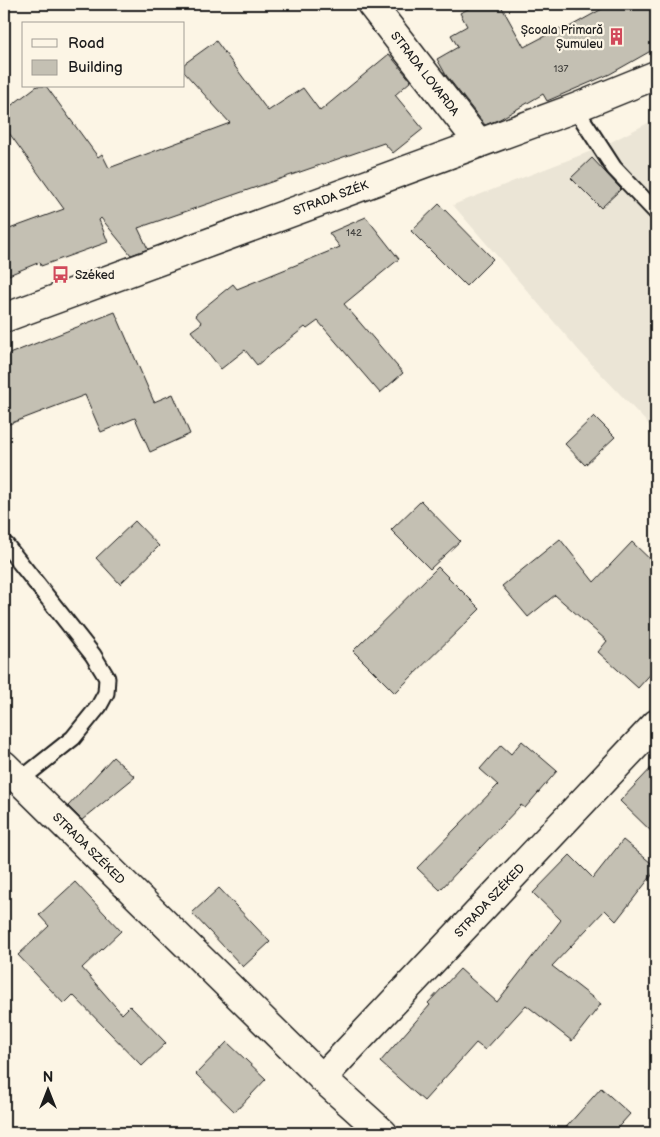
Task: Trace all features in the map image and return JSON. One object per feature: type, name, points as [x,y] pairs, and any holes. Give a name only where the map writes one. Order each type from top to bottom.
[{"type":"street","name":"STRADA LOVARDA","points":[[371,4],[480,143]]},
{"type":"street","name":"STRADA SZÉK","points":[[4,318],[575,108],[656,75]]},
{"type":"street","name":"STRADA SZÉKED","points":[[322,1078],[656,724]]},
{"type":"street","name":"STRADA SZÉKED","points":[[12,773],[322,1078],[383,1133]]},
{"type":"lane","points":[[575,108],[614,168],[656,212]]},
{"type":"lane","points":[[6,545],[93,655],[107,678],[106,693],[99,706],[73,738],[12,773]]},
{"type":"shaded area","points":[[656,119],[656,432],[581,353],[453,205],[599,148]]},
{"type":"building","points":[[478,4],[500,4],[524,47],[560,28],[562,31],[611,4],[656,4],[656,48],[610,74],[547,101],[543,94],[500,119],[485,125],[446,75],[437,59],[458,47],[451,35],[467,26],[460,13]]},
{"type":"building","points":[[216,41],[268,111],[303,88],[320,111],[389,54],[411,81],[395,95],[423,129],[393,153],[384,143],[138,228],[148,249],[131,255],[101,218],[99,220],[108,242],[41,266],[40,262],[4,277],[4,231],[64,209],[4,126],[4,111],[34,88],[47,88],[98,157],[102,154],[109,168],[230,123],[185,73],[185,63]]},
{"type":"building","points":[[592,158],[621,189],[601,208],[571,178]]},
{"type":"building","points":[[439,204],[493,259],[466,286],[411,231]]},
{"type":"building","points":[[366,217],[399,259],[344,304],[403,373],[380,393],[318,321],[307,329],[305,327],[257,365],[245,350],[221,369],[191,331],[202,323],[195,315],[233,284],[237,289],[340,247],[329,233]]},
{"type":"building","points":[[115,312],[154,402],[173,394],[190,434],[150,452],[135,418],[101,432],[85,395],[4,426],[4,356]]},
{"type":"building","points":[[594,416],[615,437],[585,465],[565,444]]},
{"type":"building","points":[[421,501],[460,541],[430,569],[391,530]]},
{"type":"building","points":[[135,521],[159,546],[120,584],[96,558]]},
{"type":"building","points":[[560,539],[594,582],[632,542],[656,565],[656,668],[638,688],[598,652],[607,641],[555,595],[528,617],[502,586]]},
{"type":"building","points":[[438,567],[480,609],[395,693],[353,651]]},
{"type":"building","points":[[522,741],[557,771],[525,808],[521,805],[440,890],[417,868],[498,785],[480,769],[501,745],[511,754]]},
{"type":"building","points":[[113,757],[135,777],[82,820],[68,806]]},
{"type":"building","points":[[656,763],[656,836],[620,801]]},
{"type":"building","points":[[623,840],[656,867],[656,870],[616,921],[605,910],[552,966],[601,1004],[572,1041],[526,1005],[485,1050],[476,1043],[424,1101],[380,1062],[430,1005],[428,1003],[460,969],[497,1002],[561,920],[533,893],[570,855],[593,878]]},
{"type":"building","points":[[75,882],[121,931],[82,968],[122,1014],[130,1006],[166,1043],[142,1066],[73,995],[64,1004],[18,955],[49,926],[39,915]]},
{"type":"building","points":[[219,888],[270,942],[243,967],[192,913]]},
{"type":"building","points":[[227,1042],[266,1079],[235,1112],[196,1074]]},
{"type":"building","points":[[601,1088],[630,1114],[613,1133],[561,1133]]},
{"type":"place","name":"Școala Primară Șumuleu","points":[[617,37]]},
{"type":"place","name":"Széked","points":[[61,275]]}]
